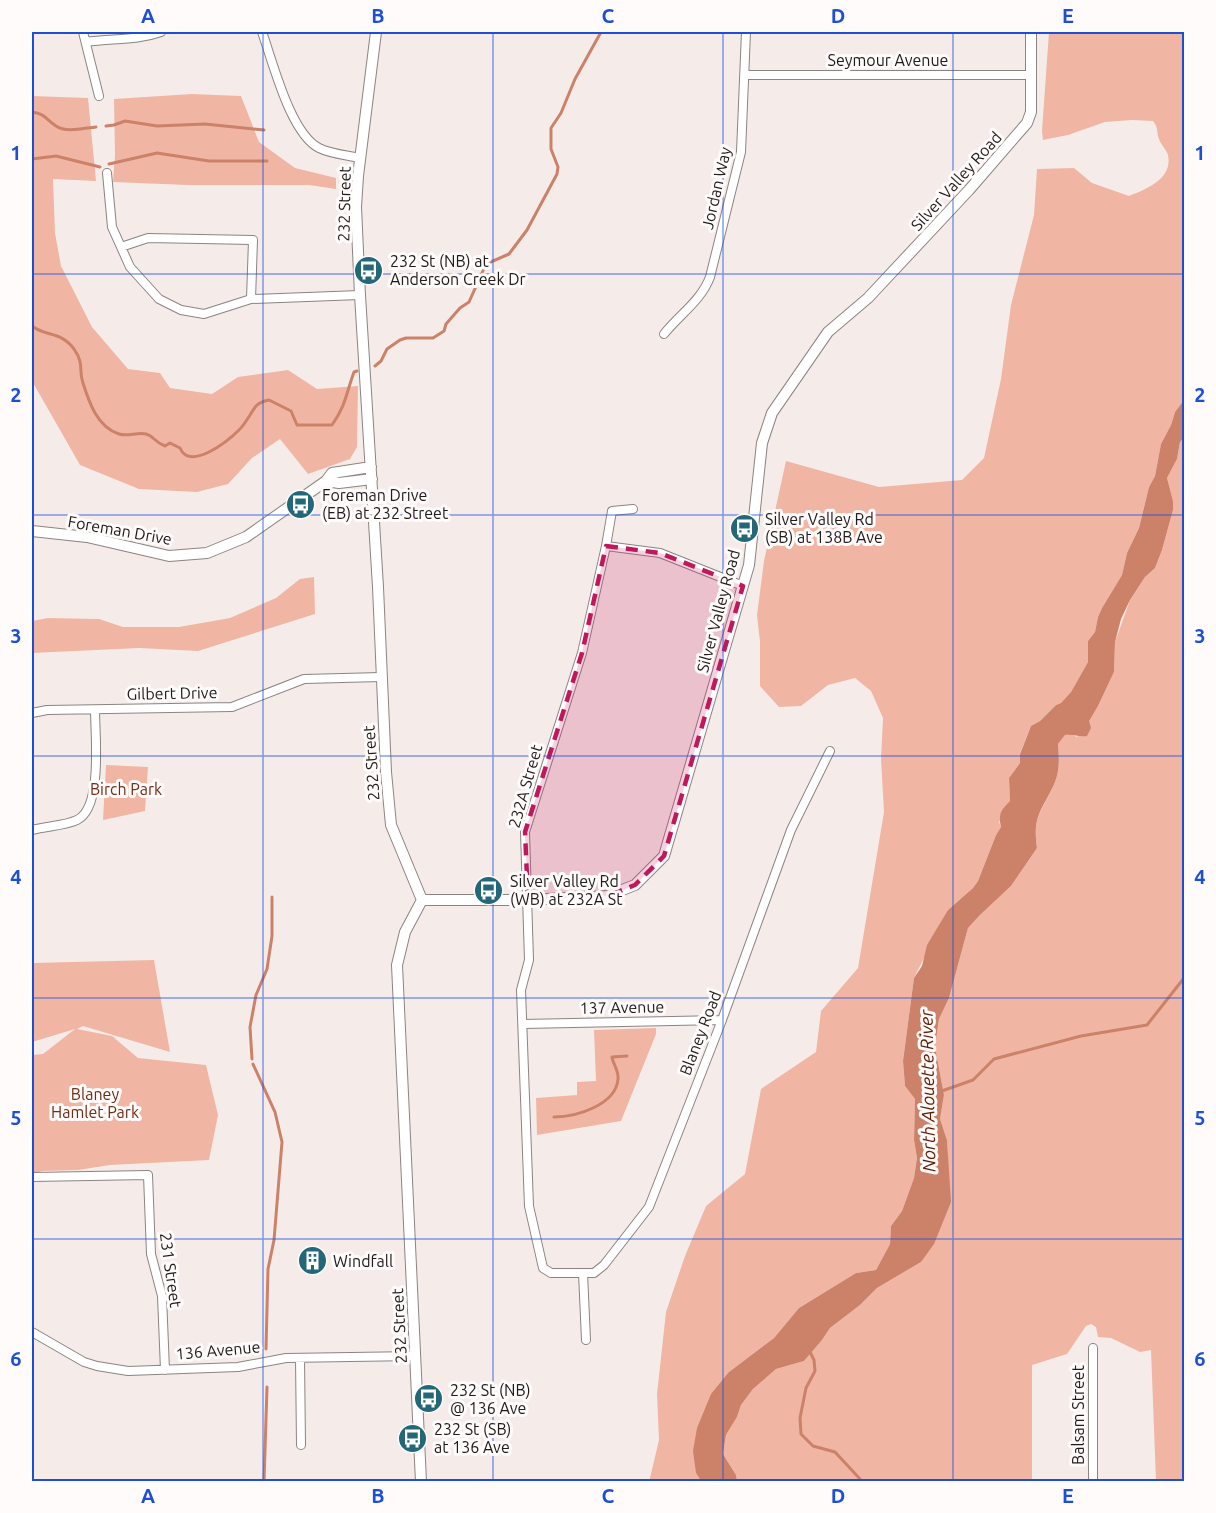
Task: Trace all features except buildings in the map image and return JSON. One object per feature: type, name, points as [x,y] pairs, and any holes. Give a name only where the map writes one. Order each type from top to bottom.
[{"type":"street","points":[[83,32],[99,96]]},
{"type":"street","points":[[86,42],[104,39],[133,39],[161,32]]},
{"type":"street","points":[[262,32],[291,114],[302,133],[320,148],[360,158]]},
{"type":"street","name":"232 Street","points":[[376,32],[356,207],[386,772],[391,825],[422,900],[405,932],[397,965],[421,1482]]},
{"type":"street","name":"Jordan Way","points":[[664,334],[679,316],[702,295],[710,277],[739,163],[746,32]]},
{"type":"street","name":"Silver Valley Road","points":[[422,900],[528,900],[608,896],[635,885],[664,856],[749,564],[762,443],[772,413],[828,332],[868,298],[1022,131],[1031,112],[1031,32]]},
{"type":"street","name":"Seymour Avenue","points":[[745,75],[1031,75]]},
{"type":"street","points":[[107,173],[112,227],[130,267],[159,299],[180,310],[204,314],[251,299],[360,295]]},
{"type":"street","points":[[121,247],[148,238],[254,240],[251,299]]},
{"type":"street","name":"Foreman Drive","points":[[32,531],[87,537],[170,556],[207,553],[246,537],[326,481],[332,473],[371,467]]},
{"type":"street","points":[[326,481],[339,483],[372,479]]},
{"type":"street","name":"232A Street","points":[[550,1273],[543,1268],[529,1206],[522,986],[529,960],[525,832],[582,653],[612,511],[633,509]]},
{"type":"street","points":[[606,546],[660,553],[743,586]]},
{"type":"street","name":"Gilbert Drive","points":[[32,712],[232,706],[304,679],[381,677]]},
{"type":"street","points":[[32,830],[77,820],[87,811],[94,790],[95,710]]},
{"type":"street","name":"Blaney Road","points":[[550,1273],[594,1273],[604,1265],[649,1207],[722,1020],[791,830],[830,751]]},
{"type":"street","name":"137 Avenue","points":[[523,1023],[722,1020]]},
{"type":"street","name":"231 Street","points":[[32,1177],[148,1174],[151,1254],[162,1296],[165,1370]]},
{"type":"street","points":[[584,1273],[586,1340]]},
{"type":"street","name":"136 Avenue","points":[[32,1332],[84,1362],[128,1371],[238,1367],[280,1359],[416,1356]]},
{"type":"street","name":"Balsam Street","points":[[1093,1348],[1093,1482]]},
{"type":"street","points":[[300,1358],[301,1444]]},
{"type":"highlighted area","points":[[606,546],[660,553],[743,586],[664,856],[635,885],[607,896],[528,900],[525,832],[582,653]]},
{"type":"green space","points":[[1049,32],[1184,32],[1184,400],[1175,412],[1161,444],[1155,476],[1149,487],[1139,528],[1127,553],[1122,575],[1102,608],[1095,632],[1088,641],[1088,662],[1071,692],[1040,721],[1031,726],[1020,753],[1020,763],[1009,778],[1010,801],[999,822],[1001,827],[978,881],[948,910],[914,978],[903,1061],[905,1086],[915,1099],[914,1140],[917,1158],[914,1178],[902,1211],[891,1226],[890,1244],[876,1270],[856,1273],[799,1308],[774,1338],[729,1372],[696,1473],[701,1481],[649,1482],[659,1440],[657,1394],[666,1312],[685,1256],[706,1206],[745,1174],[761,1089],[816,1052],[821,1011],[858,968],[884,812],[881,759],[883,718],[871,691],[855,678],[828,685],[801,706],[779,707],[760,686],[760,642],[757,615],[764,561],[786,461],[879,487],[962,480],[984,458],[1001,379],[1011,305],[1034,215],[1037,169],[1074,168],[1092,183],[1129,196],[1157,182],[1166,171],[1168,155],[1158,137],[1153,121],[1105,122],[1068,135],[1043,140]]},
{"type":"green space","points":[[192,94],[241,96],[259,142],[295,168],[336,178],[336,189],[309,185],[188,185],[113,182],[114,99]]},
{"type":"green space","points":[[32,96],[88,98],[96,181],[53,179],[55,233],[61,266],[92,327],[128,369],[160,373],[170,388],[212,394],[238,377],[288,370],[317,389],[358,386],[357,447],[350,459],[308,474],[280,439],[252,458],[228,484],[197,492],[139,489],[80,465],[32,381]]},
{"type":"green space","points":[[1184,438],[1184,1481],[1156,1481],[1151,1350],[1140,1352],[1111,1338],[1098,1337],[1096,1327],[1091,1324],[1086,1326],[1067,1354],[1032,1365],[1032,1481],[737,1481],[736,1475],[723,1454],[726,1435],[741,1405],[753,1389],[776,1369],[804,1361],[830,1328],[860,1305],[877,1288],[921,1262],[950,1202],[947,1140],[940,1119],[944,1095],[935,1047],[939,1019],[949,998],[968,928],[1011,886],[1037,848],[1037,820],[1058,772],[1058,744],[1065,735],[1070,734],[1077,737],[1098,706],[1114,672],[1115,642],[1130,600],[1145,577],[1155,568],[1162,550],[1173,510],[1167,478],[1177,459],[1180,442]]},
{"type":"green space","points":[[314,577],[315,614],[198,651],[139,648],[32,653],[32,621],[48,618],[99,619],[123,627],[179,627],[230,618],[276,598],[300,579]]},
{"type":"green space","name":"Birch Park","points":[[106,765],[148,767],[145,811],[103,820]]},
{"type":"green space","name":"Blaney Hamlet Park","points":[[154,960],[170,1052],[83,1026],[77,1029],[112,1036],[138,1058],[206,1065],[218,1115],[209,1160],[110,1165],[78,1170],[42,1171],[32,1174],[32,1055],[43,1054],[75,1029],[32,1042],[32,963]]},
{"type":"green space","points":[[656,1028],[656,1034],[621,1121],[537,1135],[536,1098],[577,1095],[577,1082],[596,1081],[594,1030]]},
{"type":"water","name":"North Alouette River","points":[[1184,400],[1184,438],[1180,442],[1177,459],[1167,478],[1173,510],[1155,568],[1145,577],[1121,619],[1115,642],[1114,672],[1089,721],[1091,728],[1087,736],[1065,735],[1058,744],[1058,772],[1037,820],[1037,848],[1011,886],[968,928],[949,998],[939,1019],[935,1047],[944,1095],[940,1119],[947,1140],[951,1202],[934,1244],[921,1262],[877,1288],[860,1305],[830,1328],[804,1361],[776,1369],[753,1389],[741,1405],[726,1435],[723,1454],[736,1475],[737,1481],[701,1481],[696,1473],[693,1451],[697,1428],[711,1394],[729,1372],[774,1338],[799,1308],[856,1273],[876,1270],[890,1244],[891,1226],[902,1211],[914,1178],[917,1158],[914,1140],[915,1099],[905,1086],[903,1061],[914,978],[922,966],[927,945],[948,910],[978,881],[1001,827],[1001,813],[1010,801],[1009,778],[1020,763],[1020,754],[1031,726],[1040,721],[1071,692],[1088,662],[1088,641],[1095,632],[1102,608],[1122,575],[1127,553],[1139,528],[1149,487],[1155,476],[1161,444],[1175,412]]},
{"type":"waterway","points":[[375,366],[381,361],[387,349],[400,340],[433,338],[444,331],[446,324],[460,308],[469,302],[486,264],[509,254],[527,230],[557,174],[558,167],[551,149],[551,128],[561,113],[575,79],[601,32]]},
{"type":"waterway","points":[[32,112],[43,115],[60,128],[75,130],[96,127]]},
{"type":"waterway","points":[[106,126],[125,121],[157,126],[205,124],[264,130]]},
{"type":"waterway","points":[[109,164],[157,153],[209,161],[267,161]]},
{"type":"waterway","points":[[32,159],[56,156],[100,167]]},
{"type":"waterway","points":[[32,326],[64,339],[74,349],[79,359],[88,398],[95,413],[111,431],[122,435],[149,435],[161,444],[165,446],[170,443],[180,448],[185,455],[192,457],[210,452],[227,440],[241,427],[256,406],[267,400],[291,411],[297,425],[332,425],[343,405],[354,372],[357,371]]},
{"type":"waterway","points":[[252,1059],[250,1027],[256,995],[267,969],[272,936],[272,897]]},
{"type":"waterway","name":"North Alouette River","points":[[939,1092],[973,1080],[994,1059],[1081,1036],[1147,1025],[1184,978]]},
{"type":"waterway","points":[[554,1117],[583,1112],[603,1102],[616,1088],[618,1079],[612,1057],[627,1056]]},
{"type":"waterway","points":[[253,1064],[275,1112],[282,1142],[274,1240],[268,1269],[266,1349]]},
{"type":"waterway","points":[[810,1352],[814,1360],[815,1371],[806,1388],[800,1418],[801,1434],[813,1446],[835,1452],[860,1479],[860,1482]]},
{"type":"waterway","points":[[264,1482],[267,1387]]},
{"type":"place","name":"232 St (NB) at Anderson Creek Dr","points":[[369,270]]},
{"type":"place","name":"Foreman Drive (EB) at 232 Street","points":[[301,504]]},
{"type":"place","name":"Silver Valley Rd (SB) at 138B Ave","points":[[744,528]]},
{"type":"place","name":"Silver Valley Rd (WB) at 232A St","points":[[489,890]]},
{"type":"place","name":"Windfall","points":[[312,1261]]},
{"type":"place","name":"232 St (NB) @ 136 Ave","points":[[429,1399]]},
{"type":"place","name":"232 St (SB) at 136 Ave","points":[[413,1438]]}]
